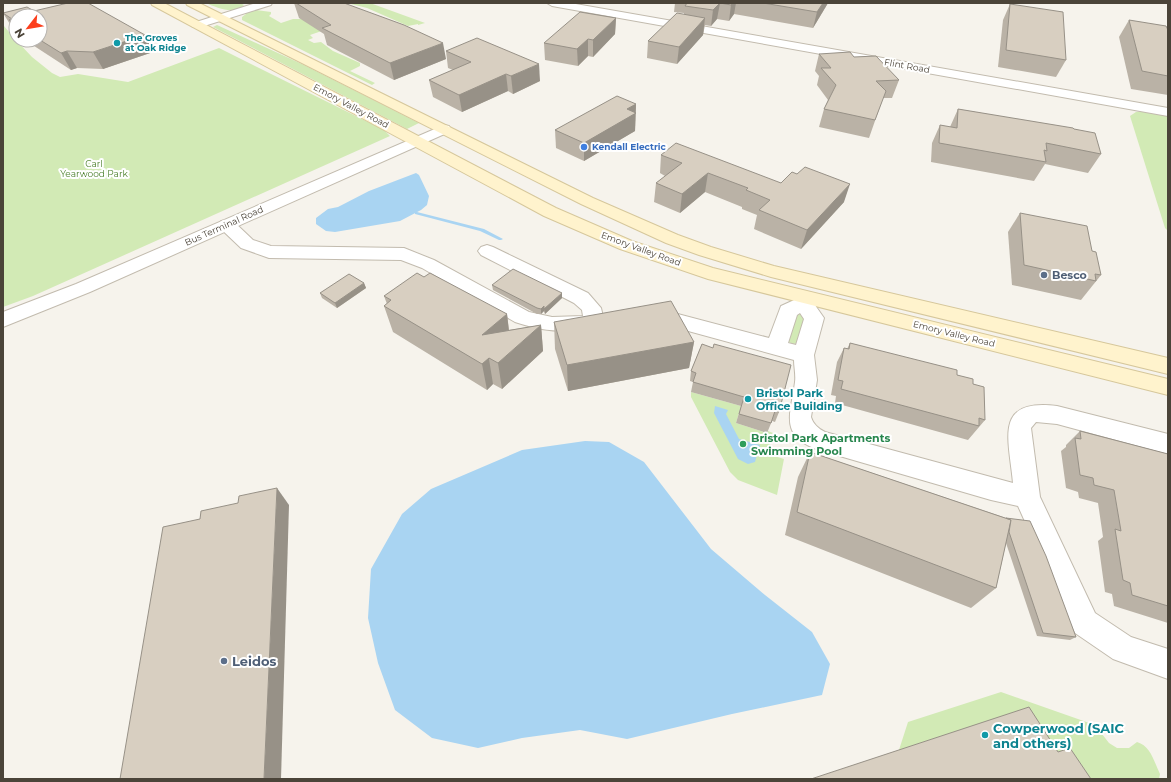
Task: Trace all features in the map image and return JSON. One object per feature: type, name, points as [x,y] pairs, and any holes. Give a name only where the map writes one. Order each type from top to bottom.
[{"type":"main road","name":"Emory Valley Road","points":[[156,3],[550,212],[626,245],[708,273],[1168,387]]},
{"type":"main road","name":"Emory Valley Road","points":[[191,3],[593,204],[672,240],[772,271],[1168,366]]},
{"type":"street","points":[[197,25],[267,3]]},
{"type":"street","name":"Flint Road","points":[[552,3],[1168,112]]},
{"type":"street","name":"Bus Terminal Road","points":[[3,320],[71,293],[444,129]]},
{"type":"street","points":[[227,225],[247,244],[269,252],[404,254],[428,264],[534,322],[571,325],[601,320],[581,298],[487,251]]},
{"type":"street","points":[[776,346],[788,310],[803,303],[814,318],[804,355],[806,380],[800,418],[801,424],[811,436],[819,440],[991,489],[1028,496]]},
{"type":"street","points":[[638,316],[652,314],[776,346],[804,355]]},
{"type":"street","points":[[1168,444],[1057,415],[1030,413],[1022,419],[1019,428],[1028,496],[1085,623],[1123,649],[1168,664]]},
{"type":"green space","points":[[206,3],[240,3],[244,5],[236,10],[226,10]]},
{"type":"green space","points":[[347,3],[370,3],[425,23],[408,26],[367,8]]},
{"type":"green space","points":[[256,10],[271,12],[269,16],[281,23],[293,19],[357,19],[310,35],[313,38],[308,40],[314,43],[321,42],[333,51],[360,63],[360,66],[350,71],[375,83],[372,85],[242,20],[242,17],[246,14],[243,13]]},
{"type":"green space","name":"Carl Yearwood Park","points":[[3,21],[4,26],[8,31],[8,48],[23,48],[52,73],[60,77],[78,74],[128,82],[219,48],[384,130],[390,136],[33,296],[3,307]]},
{"type":"green space","points":[[217,25],[304,65],[419,123],[407,129],[213,27]]},
{"type":"green space","points":[[1145,111],[1168,115],[1168,231],[1165,228],[1130,116],[1136,112]]},
{"type":"green space","points":[[796,311],[805,315],[797,343],[794,344],[788,342]]},
{"type":"green space","name":"Bristol Park Apartments Swimming Pool","points":[[691,392],[741,406],[736,423],[767,433],[768,431],[773,433],[768,454],[784,459],[777,495],[738,480],[730,472],[691,397]]},
{"type":"green space","points":[[1001,692],[1095,725],[1109,743],[1117,748],[1129,748],[1137,742],[1142,744],[1152,755],[1160,774],[1159,779],[1060,779],[898,753],[908,722]]},
{"type":"water","points":[[416,173],[419,175],[429,196],[427,205],[421,210],[400,221],[335,232],[326,231],[316,224],[316,218],[328,209],[338,207],[369,191]]},
{"type":"water","points":[[715,406],[728,410],[726,414],[739,439],[760,445],[755,462],[748,464],[738,459],[714,413]]},
{"type":"water","points":[[585,441],[609,442],[644,462],[711,549],[765,595],[812,632],[830,664],[822,695],[732,714],[627,739],[580,730],[522,738],[478,748],[432,738],[395,710],[378,663],[368,618],[371,569],[402,514],[431,489],[522,450]]},
{"type":"building","points":[[68,3],[88,3],[145,35],[93,52],[67,51],[61,53],[48,45],[48,8],[47,8]]},
{"type":"building","points":[[296,3],[344,3],[404,25],[443,43],[390,63],[322,28],[331,25]]},
{"type":"building","points":[[687,3],[720,3],[713,10],[685,6]]},
{"type":"building","points":[[720,3],[733,3],[731,5]]},
{"type":"building","points":[[763,3],[823,3],[817,12]]},
{"type":"building","points":[[1010,4],[1063,12],[1066,60],[1006,50]]},
{"type":"building","points":[[8,12],[8,16],[3,13]]},
{"type":"building","points":[[580,12],[616,18],[593,40],[588,39],[577,49],[544,43]]},
{"type":"building","points":[[677,13],[705,18],[679,47],[648,41]]},
{"type":"building","points":[[1129,20],[1166,26],[1168,30],[1168,76],[1142,71]]},
{"type":"building","points":[[477,38],[539,64],[511,76],[506,74],[459,95],[429,80],[471,62],[446,51]]},
{"type":"building","points":[[850,52],[854,57],[876,56],[899,80],[876,81],[886,91],[875,120],[824,109],[836,85],[821,68],[831,68],[819,54]]},
{"type":"building","points":[[617,96],[636,104],[627,109],[636,113],[584,143],[555,130]]},
{"type":"building","points":[[958,109],[1095,133],[1101,154],[1046,143],[1047,151],[1044,150],[1046,162],[939,143],[940,125],[957,128]]},
{"type":"building","points":[[676,143],[781,183],[792,172],[797,174],[805,167],[850,184],[807,230],[759,210],[770,200],[746,190],[748,188],[708,173],[682,194],[656,183],[682,163],[661,155]]},
{"type":"building","points":[[1020,213],[1087,226],[1092,251],[1096,252],[1101,275],[1095,274],[1096,281],[1024,265]]},
{"type":"building","points":[[513,269],[562,293],[544,309],[544,306],[541,309],[492,285]]},
{"type":"building","points":[[417,273],[424,277],[430,273],[507,314],[482,335],[541,325],[498,363],[489,358],[482,364],[384,306],[391,300],[384,296]]},
{"type":"building","points":[[349,274],[364,283],[335,303],[320,293]]},
{"type":"building","points":[[671,301],[694,342],[567,365],[554,322]]},
{"type":"building","points":[[850,343],[957,370],[957,375],[973,379],[973,384],[984,387],[985,420],[979,418],[979,426],[841,389],[843,381],[838,380],[844,348],[849,349]]},
{"type":"building","name":"Bristol Park Office Building","points":[[702,344],[713,348],[714,344],[791,365],[779,412],[775,411],[771,423],[739,414],[744,397],[693,382],[696,373],[691,371]]},
{"type":"building","points":[[1080,431],[1168,454],[1168,606],[1132,595],[1130,583],[1123,580],[1115,529],[1121,531],[1114,490],[1094,485],[1093,478],[1080,475],[1075,438],[1081,439]]},
{"type":"building","points":[[810,452],[1011,520],[996,588],[797,512]]},
{"type":"building","name":"Leidos","points":[[277,488],[264,779],[120,779],[163,527],[200,519],[201,511],[238,503],[239,496]]},
{"type":"building","points":[[1006,518],[1030,521],[1046,556],[1076,637],[1043,633],[1009,532],[1011,520]]},
{"type":"building","name":"Cowperwood (SAIC and others)","points":[[1029,707],[1058,752],[1070,748],[1091,779],[811,779]]},
{"type":"waterway","points":[[417,213],[482,230],[501,239]]},
{"type":"place","name":"The Groves at Oak Ridge","points":[[117,43]]},
{"type":"place","name":"Kendall Electric","points":[[584,147]]},
{"type":"place","name":"Besco","points":[[1044,275]]},
{"type":"place","name":"Bristol Park Office Building","points":[[748,399]]},
{"type":"place","name":"Bristol Park Apartments Swimming Pool","points":[[743,444]]},
{"type":"place","name":"Leidos","points":[[224,661]]},
{"type":"place","name":"Cowperwood (SAIC and others)","points":[[985,735]]}]
